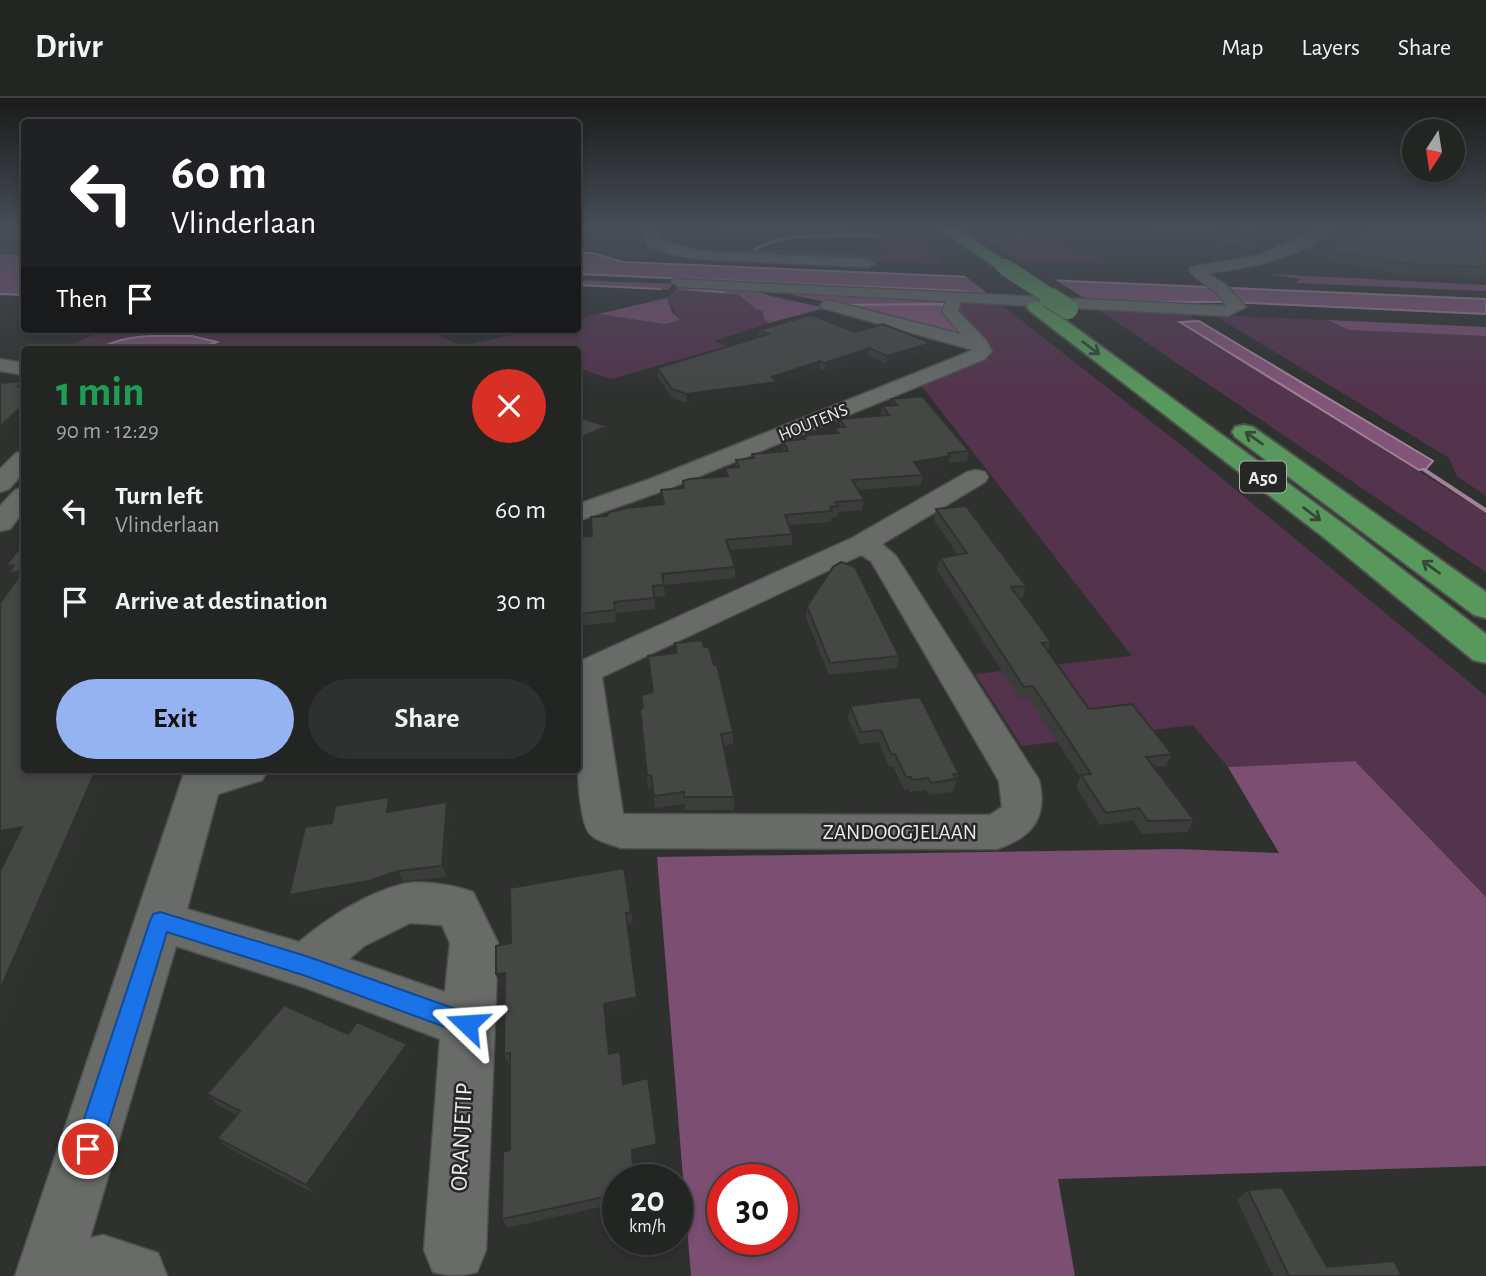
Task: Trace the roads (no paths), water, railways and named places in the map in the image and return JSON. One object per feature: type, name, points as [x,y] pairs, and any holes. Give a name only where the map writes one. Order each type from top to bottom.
[{"type":"highway","name":"A50","points":[[1006,285],[1338,534],[1486,652]]},
{"type":"highway","name":"A50","points":[[1032,285],[1171,380]]},
{"type":"highway","name":"A50","points":[[1228,420],[1486,608]]},
{"type":"street","points":[[744,285],[956,297],[1231,307],[1217,285]]},
{"type":"street","points":[[766,286],[779,294],[980,344]]},
{"type":"street","points":[[956,297],[950,312],[980,344]]},
{"type":"street","name":"HOUTENS","points":[[581,512],[659,484],[978,355],[983,351],[980,344]]},
{"type":"street","points":[[0,365],[21,368]]},
{"type":"street","points":[[0,484],[21,461]]},
{"type":"street","name":"ZANDOOGJELAAN","points":[[862,544],[882,556],[1019,780],[1024,803],[1017,820],[997,832],[621,831],[604,823],[581,674],[862,544],[976,477]]},
{"type":"street","points":[[0,523],[21,498]]},
{"type":"street","points":[[47,1276],[203,777],[229,773]]},
{"type":"street","name":"ORANJETIP","points":[[306,966],[347,931],[406,902],[457,906],[474,943],[455,1250]]},
{"type":"street","points":[[160,921],[306,966],[467,1024]]},
{"type":"street","points":[[56,1276],[103,1267],[135,1276]]},
{"type":"waterway","points":[[581,285],[660,289]]},
{"type":"waterway","points":[[691,290],[723,292],[731,287]]},
{"type":"waterway","points":[[0,294],[21,295]]},
{"type":"waterway","points":[[1423,469],[1486,511]]}]
